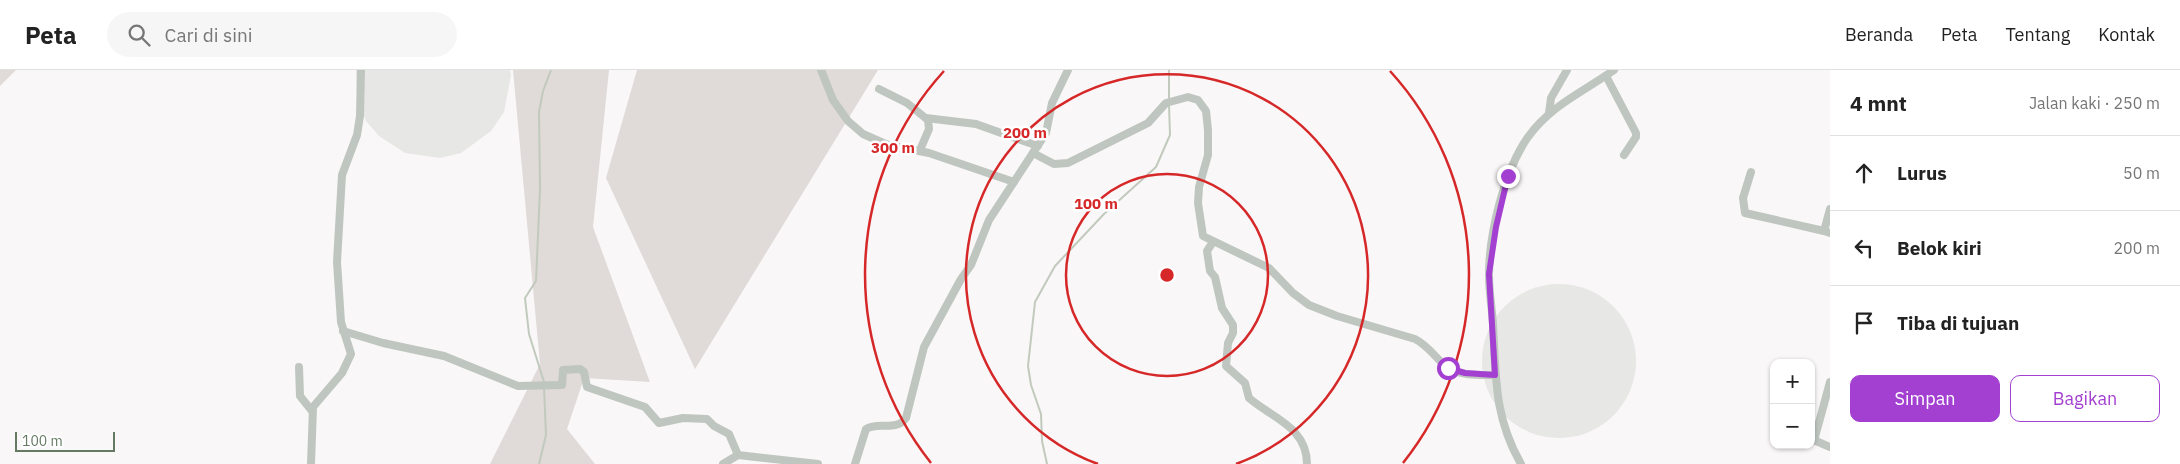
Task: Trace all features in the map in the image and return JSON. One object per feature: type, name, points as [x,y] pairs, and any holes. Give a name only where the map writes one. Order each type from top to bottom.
[{"type":"street","points":[[311,464],[312,411],[349,362],[351,350],[343,331],[337,262],[340,199],[345,163],[357,135],[360,116],[361,70]]},
{"type":"street","points":[[821,70],[834,100],[855,128],[879,142],[920,150],[1014,182]]},
{"type":"street","points":[[855,464],[866,429],[872,426],[897,425],[906,418],[924,348],[964,274],[972,265],[988,220],[1048,128],[1052,103],[1068,70]]},
{"type":"street","points":[[1549,113],[1551,98],[1567,70]]},
{"type":"street","points":[[1521,464],[1504,428],[1495,375],[1489,274],[1496,227],[1515,159],[1528,138],[1549,113],[1580,90],[1614,70]]},
{"type":"street","points":[[1606,76],[1636,133],[1636,137],[1624,155]]},
{"type":"street","points":[[879,89],[907,103],[926,118],[976,124],[1038,146]]},
{"type":"street","points":[[1033,153],[1054,164],[1068,163],[1148,123],[1169,102],[1188,97],[1194,99],[1202,103],[1206,112],[1208,150],[1198,203],[1203,236],[1269,268],[1293,293],[1318,309],[1415,339],[1429,348],[1448,368],[1455,371],[1495,375]]},
{"type":"street","points":[[920,150],[929,127],[926,118]]},
{"type":"street","points":[[1751,172],[1743,198],[1745,213],[1827,232],[1830,209]]},
{"type":"street","points":[[1213,242],[1207,251],[1210,271],[1215,277],[1222,308],[1231,321],[1233,329],[1225,358],[1226,366],[1246,382],[1249,398],[1287,424],[1300,437],[1307,456],[1307,464]]},
{"type":"street","points":[[343,331],[383,343],[444,356],[518,386],[562,385],[564,370],[580,369],[584,372],[587,386],[645,407],[659,423],[683,418],[707,418],[714,426],[730,434],[738,455]]},
{"type":"street","points":[[299,367],[300,396],[312,411]]},
{"type":"street","points":[[1830,382],[1814,437],[1816,441],[1830,447]]},
{"type":"street","points":[[723,464],[738,455],[818,464]]},
{"type":"shaded area","points":[[0,70],[16,70],[0,86]]},
{"type":"shaded area","points":[[356,70],[510,70],[511,75],[504,112],[491,131],[461,153],[440,158],[405,153],[379,136],[366,121],[357,99]]},
{"type":"shaded area","points":[[513,70],[609,70],[593,227],[650,382],[584,378],[567,429],[595,464],[490,464],[540,364]]},
{"type":"shaded area","points":[[637,70],[878,70],[695,369],[606,178]]},
{"type":"shaded area","points":[[1559,284],[1589,289],[1614,306],[1631,331],[1636,361],[1631,391],[1614,416],[1589,433],[1559,438],[1529,433],[1504,416],[1487,391],[1482,361],[1487,331],[1504,306],[1529,289]]},
{"type":"waterway","points":[[544,382],[529,334],[525,298],[536,281],[540,190],[539,112],[543,91],[551,70]]},
{"type":"waterway","points":[[1169,70],[1169,100]]},
{"type":"waterway","points":[[1047,464],[1042,441],[1041,414],[1031,385],[1028,366],[1035,302],[1055,266],[1104,214],[1156,167],[1170,135],[1169,105]]},
{"type":"waterway","points":[[539,464],[546,435],[544,387]]},
{"type":"route","points":[[1448,368],[1465,373],[1495,375],[1489,274],[1496,227],[1508,176]]}]
